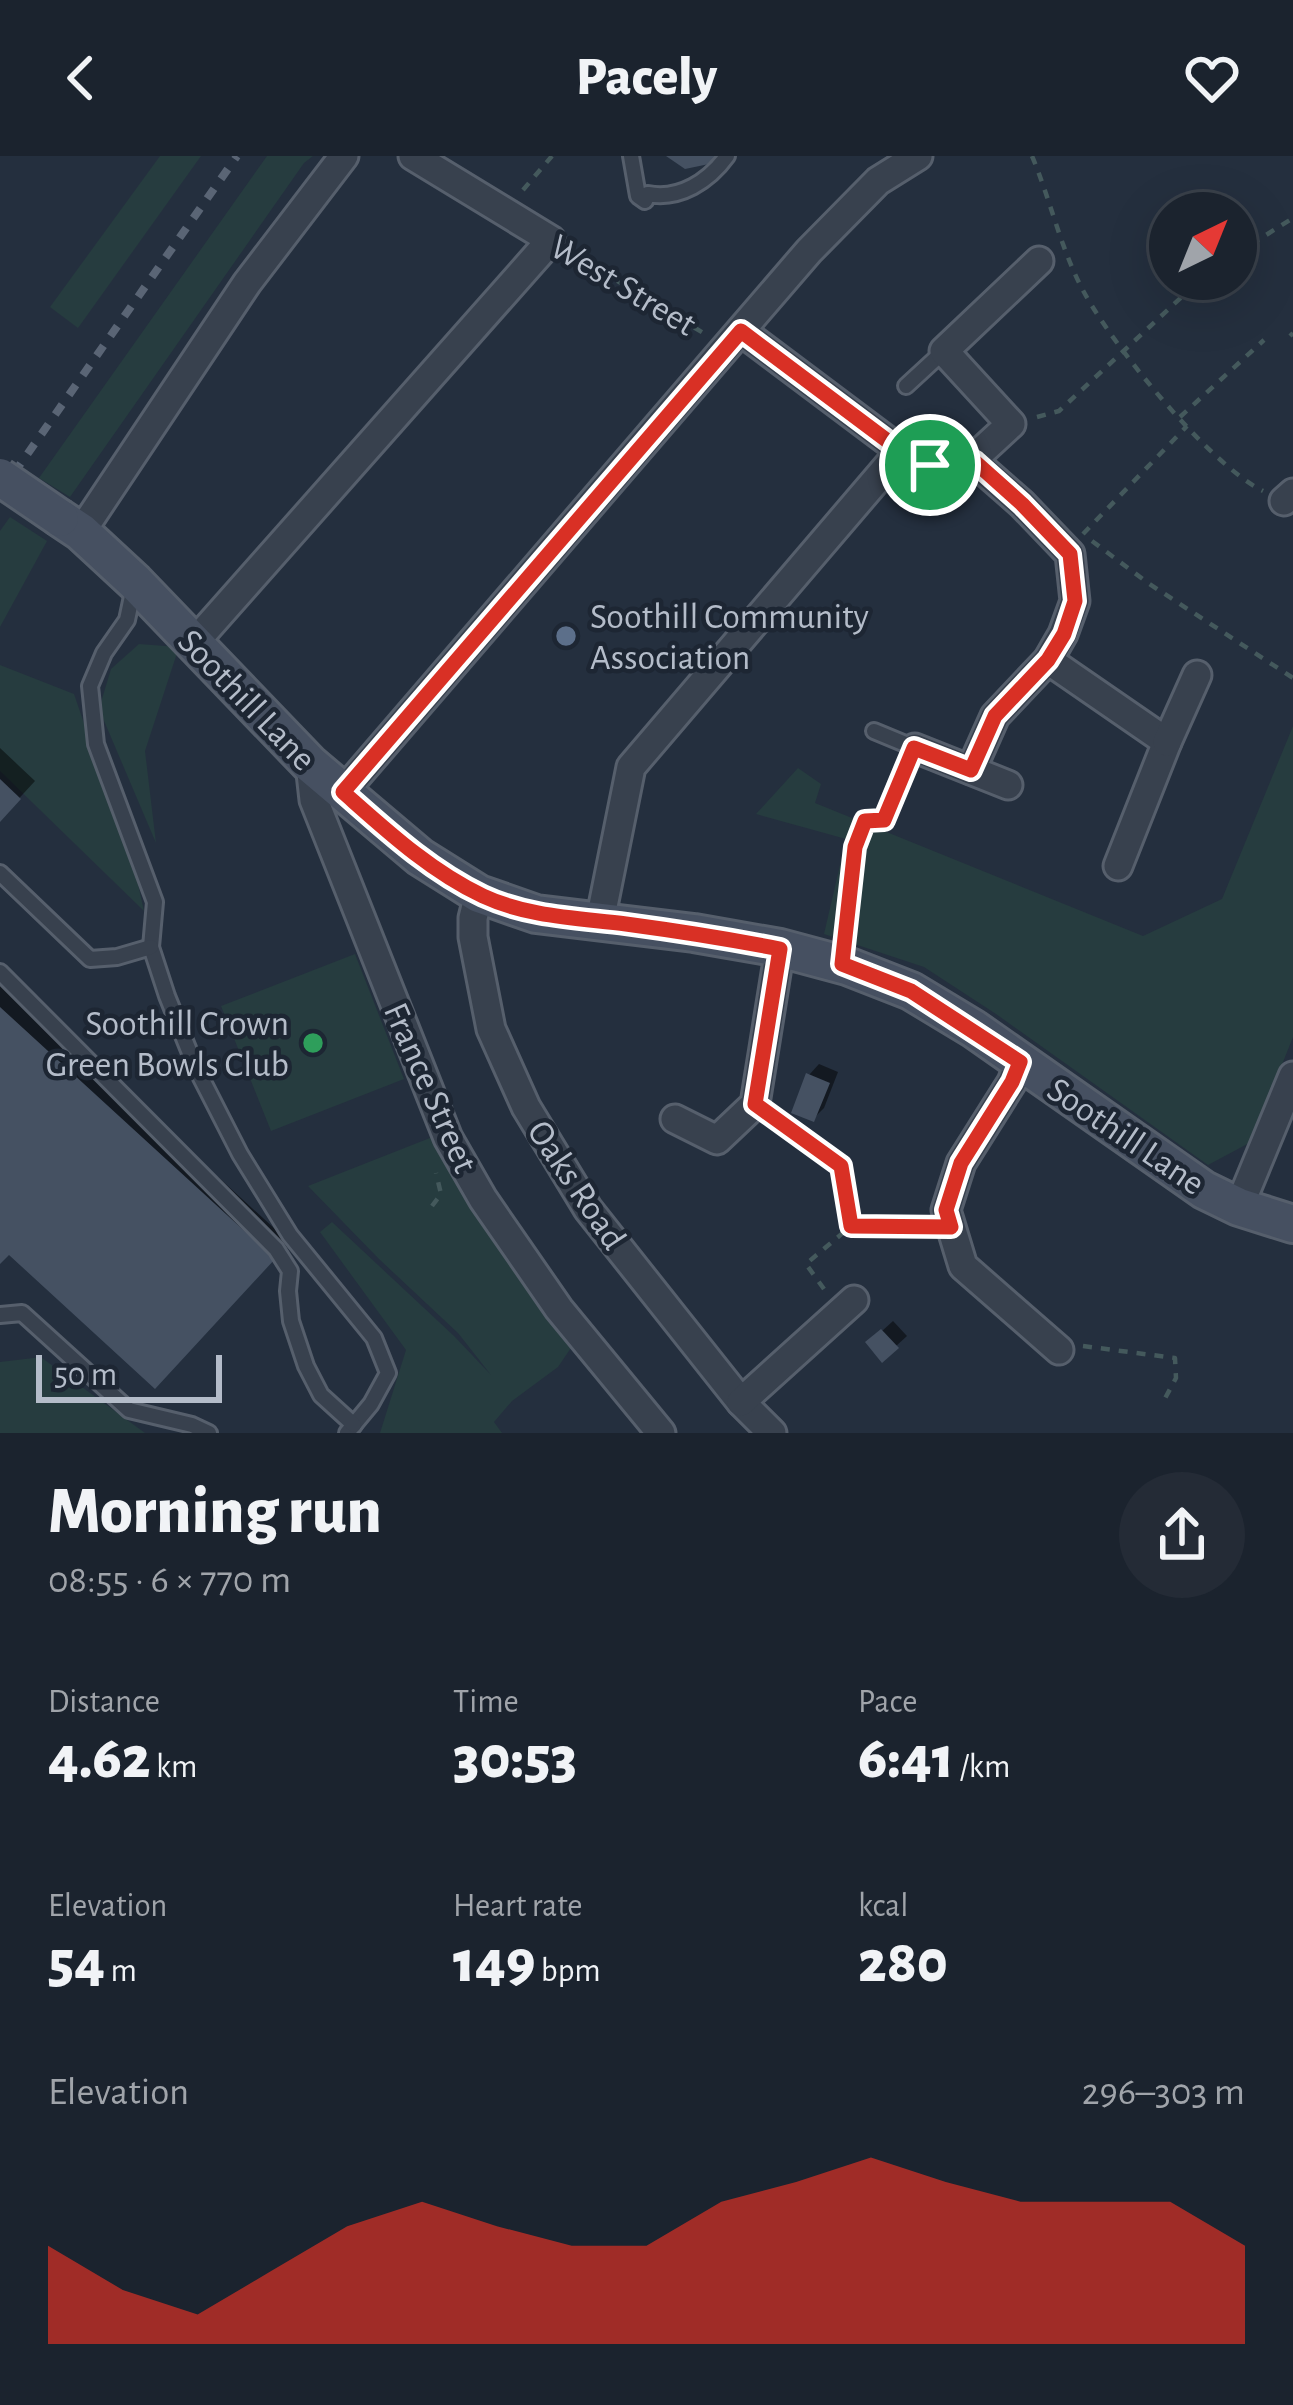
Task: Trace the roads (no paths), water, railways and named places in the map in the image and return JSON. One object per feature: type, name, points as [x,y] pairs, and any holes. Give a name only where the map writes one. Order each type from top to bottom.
[{"type":"main road","name":"Soothill Lane","points":[[0,477],[71,525],[136,582],[310,764],[420,857],[479,894],[536,914],[694,933],[780,949],[842,964],[911,991],[1185,1178],[1240,1208],[1293,1224]]},
{"type":"street","points":[[71,525],[344,156]]},
{"type":"street","name":"West Street","points":[[193,644],[551,240],[413,156]]},
{"type":"street","points":[[343,792],[741,331],[873,169],[918,156]]},
{"type":"street","points":[[971,770],[995,716],[1048,660],[1064,634],[1075,601],[1070,554],[974,461],[1011,424],[944,351],[1039,261]]},
{"type":"street","name":"West Street","points":[[741,331],[901,451],[930,465],[960,471],[974,461]]},
{"type":"street","points":[[600,921],[631,767],[901,451]]},
{"type":"street","points":[[1048,660],[1167,742]]},
{"type":"street","points":[[1118,866],[1197,675]]},
{"type":"street","points":[[914,748],[1008,784]]},
{"type":"street","name":"France Street","points":[[310,764],[314,800],[448,1138],[483,1199],[559,1309],[661,1433]]},
{"type":"street","name":"Oaks Road","points":[[479,894],[473,937],[491,1029],[526,1108],[588,1209],[755,1422]]},
{"type":"street","points":[[675,1119],[717,1140],[755,1104],[780,949]]},
{"type":"street","points":[[1020,1062],[961,1163],[946,1210],[963,1266],[1059,1350]]},
{"type":"street","points":[[1240,1208],[1293,1076]]},
{"type":"street","points":[[755,1422],[848,1306]]},
{"type":"lane","points":[[631,156],[638,196],[645,201],[648,194],[672,194],[698,185],[727,156]]},
{"type":"lane","points":[[906,386],[944,351]]},
{"type":"lane","points":[[0,972],[276,1249],[290,1271],[290,1321],[306,1366],[321,1395],[350,1429],[388,1373],[374,1338],[290,1235],[240,1154],[196,1068],[151,947],[155,902],[96,744],[90,686],[104,653],[127,620],[136,582]]},
{"type":"lane","points":[[874,731],[914,748]]},
{"type":"lane","points":[[0,873],[89,959],[151,947]]},
{"type":"lane","points":[[0,1315],[22,1313],[129,1410],[209,1433]]},
{"type":"railway","points":[[0,493],[237,156]]},
{"type":"place","name":"Soothill Community Association","points":[[566,636]]},
{"type":"place","name":"Soothill Crown Green Bowls Club","points":[[313,1043]]}]
